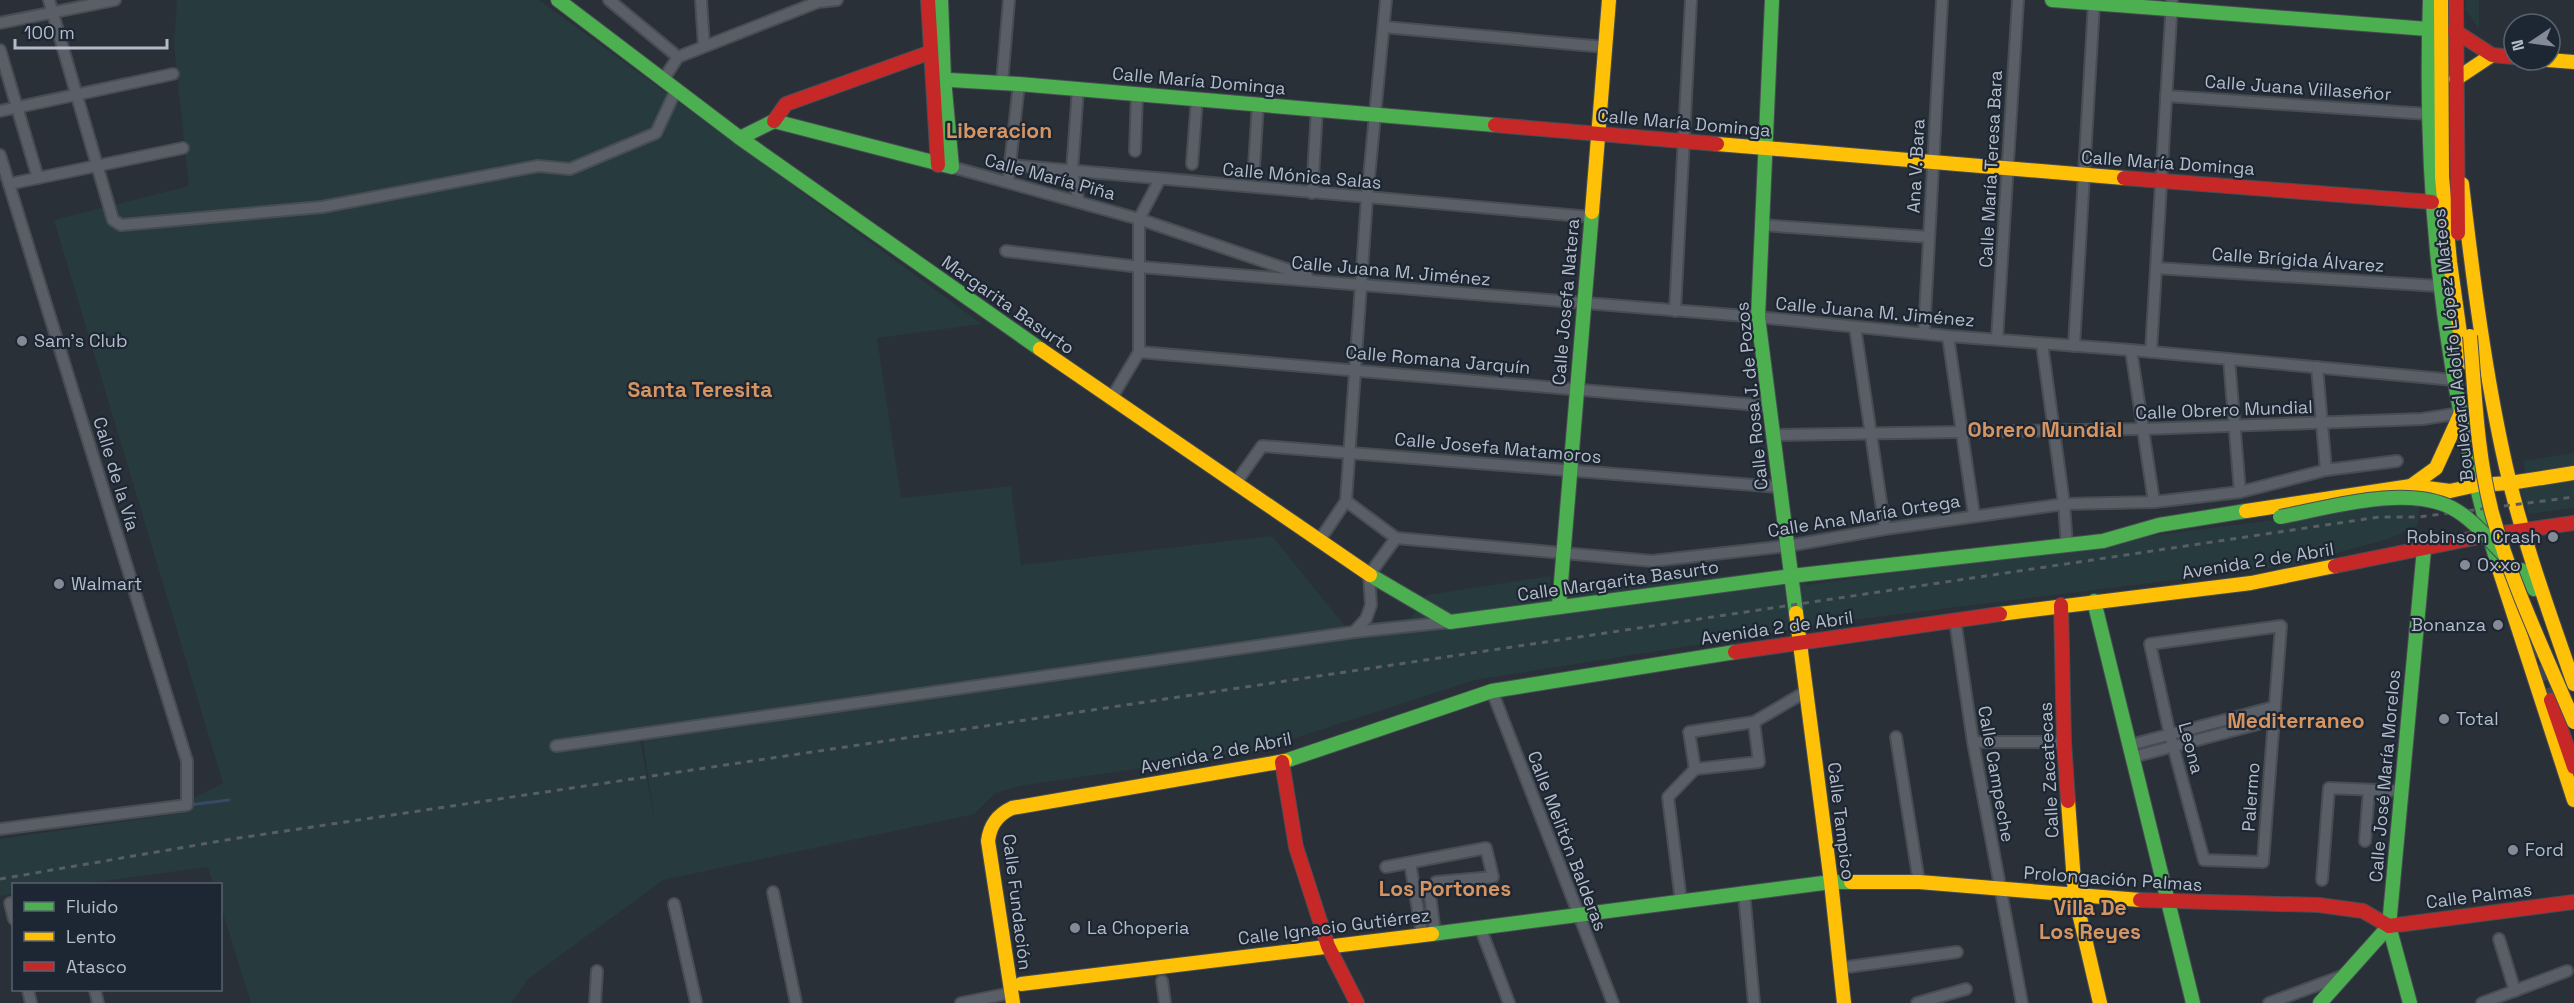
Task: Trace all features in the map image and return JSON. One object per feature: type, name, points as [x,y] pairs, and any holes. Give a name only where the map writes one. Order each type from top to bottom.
[{"type":"main road","name":"Margarita Basurto","points":[[558,0],[740,138],[1111,399],[1369,575],[1450,622]]},
{"type":"main road","points":[[928,0],[931,52],[938,79]]},
{"type":"main road","points":[[774,121],[945,166],[938,79],[941,0]]},
{"type":"main road","name":"Calle Josefa Natera","points":[[1559,606],[1609,0]]},
{"type":"main road","name":"Calle Rosa J. de Pozos","points":[[1772,0],[1758,317],[1786,546],[1801,644]]},
{"type":"main road","points":[[2052,0],[2171,4],[2428,29]]},
{"type":"main road","name":"Boulevard Adolfo López Mateos","points":[[2430,0],[2428,114],[2432,202],[2439,286],[2454,380],[2489,535],[2574,800]]},
{"type":"main road","name":"Boulevard Adolfo López Mateos","points":[[2441,0],[2440,116],[2444,203],[2452,285],[2464,362]]},
{"type":"main road","name":"Boulevard Adolfo López Mateos","points":[[2456,0],[2456,204],[2475,404],[2486,482],[2507,558],[2574,722]]},
{"type":"main road","points":[[2455,32],[2492,56],[2502,56]]},
{"type":"main road","points":[[740,138],[774,121],[786,104],[931,52]]},
{"type":"main road","points":[[2456,79],[2492,56]]},
{"type":"main road","name":"Calle María Dominga","points":[[938,79],[1258,104],[2009,169],[2432,202]]},
{"type":"main road","name":"Boulevard Adolfo López Mateos","points":[[2456,128],[2474,283],[2493,400],[2510,483],[2522,530],[2574,684]]},
{"type":"main road","points":[[2411,486],[2436,468],[2461,413]]},
{"type":"main road","points":[[2103,541],[2159,525],[2411,486],[2450,491],[2476,485],[2510,483],[2574,473]]},
{"type":"main road","points":[[2103,541],[2280,517],[2401,497],[2445,504],[2460,514],[2507,558]]},
{"type":"main road","name":"Avenida 2 de Abril","points":[[997,816],[1012,808],[1047,801],[1282,762],[1492,691],[1646,665],[2061,605],[2251,584],[2489,535],[2574,523]]},
{"type":"main road","name":"Calle Margarita Basurto","points":[[1450,622],[1791,576],[2103,541]]},
{"type":"main road","name":"Calle José María Morelos","points":[[2410,1003],[2389,926],[2424,549]]},
{"type":"main road","points":[[2514,616],[2515,598],[2510,580],[2511,572],[2521,570],[2531,580],[2555,651],[2566,660]]},
{"type":"main road","points":[[2094,601],[2193,1003]]},
{"type":"main road","name":"Calle Zacatecas","points":[[2061,605],[2064,742],[2075,896],[2100,1003]]},
{"type":"main road","name":"Calle Tampico","points":[[1801,644],[1844,1003]]},
{"type":"main road","points":[[2551,700],[2574,767]]},
{"type":"main road","points":[[1282,762],[1296,847],[1328,946],[1357,1003]]},
{"type":"main road","name":"Calle Fundación","points":[[997,816],[989,830],[988,841],[1002,934],[1006,937],[1015,997]]},
{"type":"main road","name":"Calle Fundación","points":[[997,816],[996,834],[1015,997],[1024,1003]]},
{"type":"main road","name":"Calle Ignacio Gutiérrez","points":[[1015,997],[1328,946],[1831,882]]},
{"type":"main road","name":"Prolongación Palmas","points":[[1831,882],[1919,882],[2170,903],[2319,904],[2363,911],[2389,926]]},
{"type":"main road","name":"Calle Palmas","points":[[2389,926],[2574,902]]},
{"type":"main road","points":[[2320,1003],[2389,926]]},
{"type":"street","points":[[49,0],[113,220],[120,225],[322,207],[538,166],[570,170],[656,133],[676,90]]},
{"type":"street","points":[[0,23],[115,0]]},
{"type":"street","points":[[609,0],[678,57]]},
{"type":"street","points":[[701,0],[704,46]]},
{"type":"street","points":[[663,80],[678,57],[818,1],[837,0]]},
{"type":"street","points":[[1002,83],[1009,0]]},
{"type":"street","points":[[1319,542],[1346,501],[1368,198],[1386,0]]},
{"type":"street","points":[[1675,311],[1691,0]]},
{"type":"street","name":"Ana V. Bara","points":[[1924,333],[1942,0]]},
{"type":"street","name":"Calle María Teresa Bara","points":[[1997,339],[2018,0]]},
{"type":"street","points":[[2074,346],[2094,3]]},
{"type":"street","points":[[2151,352],[2171,4]]},
{"type":"street","points":[[1384,27],[1605,46]]},
{"type":"street","points":[[0,50],[38,178]]},
{"type":"street","points":[[0,111],[172,74]]},
{"type":"street","points":[[1008,182],[1019,84]]},
{"type":"street","points":[[1078,89],[1072,171],[1079,202]]},
{"type":"street","points":[[1135,151],[1137,94]]},
{"type":"street","name":"Calle Juana Villaseñor","points":[[2166,96],[2428,114]]},
{"type":"street","points":[[1192,164],[1197,99]]},
{"type":"street","points":[[1254,166],[1258,104]]},
{"type":"street","points":[[1312,193],[1317,109]]},
{"type":"street","points":[[9,184],[183,148]]},
{"type":"street","name":"Calle de la Vía","points":[[0,155],[187,761],[187,805],[0,830]]},
{"type":"street","name":"Calle Mónica Salas","points":[[1011,165],[1591,217]]},
{"type":"street","name":"Calle María Piña","points":[[945,166],[1139,219],[1322,281]]},
{"type":"street","points":[[1111,399],[1140,352],[1139,219],[1160,179]]},
{"type":"street","points":[[1762,225],[1929,237]]},
{"type":"street","name":"Calle Juana M. Jiménez","points":[[1006,251],[1140,267],[1758,317],[2454,380]]},
{"type":"street","name":"Calle Brígida Álvarez","points":[[2156,268],[2439,286]]},
{"type":"street","points":[[1855,327],[1886,529]]},
{"type":"street","points":[[1948,336],[1974,516]]},
{"type":"street","points":[[2042,344],[2064,504],[2067,546]]},
{"type":"street","points":[[2131,350],[2154,502]]},
{"type":"street","name":"Calle Romana Jarquín","points":[[1140,352],[1769,406]]},
{"type":"street","points":[[2229,359],[2240,492]]},
{"type":"street","points":[[2317,367],[2326,470]]},
{"type":"street","name":"Calle Obrero Mundial","points":[[1773,435],[2322,424],[2422,419],[2461,413]]},
{"type":"street","name":"Calle Josefa Matamoros","points":[[1235,484],[1262,446],[1779,487]]},
{"type":"street","name":"Calle Ana María Ortega","points":[[1396,538],[1652,561],[1786,546],[1886,529],[2064,504],[2154,502],[2240,492],[2326,470],[2397,461]]},
{"type":"street","points":[[1346,501],[1396,538],[1369,575],[1371,605],[1366,619],[1354,632]]},
{"type":"street","name":"Calle Campeche","points":[[1955,620],[1973,742],[2022,1003]]},
{"type":"street","points":[[556,746],[1354,632],[1450,622]]},
{"type":"street","name":"Palermo","points":[[2150,644],[2281,627],[2263,862],[2204,861]]},
{"type":"street","name":"Leona","points":[[2150,644],[2170,735],[2204,861]]},
{"type":"street","name":"Calle Melitón Balderas","points":[[1492,691],[1613,1003]]},
{"type":"street","points":[[1695,770],[1689,732],[1754,722],[1807,691]]},
{"type":"street","points":[[2132,751],[2170,735],[2274,707]]},
{"type":"street","points":[[2132,751],[2173,746],[2273,720]]},
{"type":"street","points":[[1681,901],[1668,797],[1695,770],[1759,762],[1754,722]]},
{"type":"street","points":[[1896,737],[1919,882]]},
{"type":"street","points":[[1973,742],[2064,742]]},
{"type":"street","points":[[2322,880],[2329,788],[2401,791]]},
{"type":"street","points":[[2365,841],[2369,790]]},
{"type":"street","points":[[1386,867],[1486,848],[1492,877],[1436,882],[1430,895],[1428,934]]},
{"type":"street","points":[[1410,863],[1428,934]]},
{"type":"street","points":[[772,892],[796,1003]]},
{"type":"street","points":[[1744,892],[1754,1003]]},
{"type":"street","points":[[10,903],[12,911]]},
{"type":"street","points":[[674,904],[696,1003]]},
{"type":"street","points":[[1480,927],[1509,1003]]},
{"type":"street","points":[[2499,939],[2515,991]]},
{"type":"street","points":[[1840,968],[1957,951]]},
{"type":"street","points":[[595,1003],[597,971]]},
{"type":"street","points":[[2482,1003],[2567,971]]},
{"type":"street","points":[[2269,1003],[2342,976]]},
{"type":"street","points":[[1162,981],[1165,1003]]},
{"type":"street","points":[[1917,1003],[1966,989]]},
{"type":"street","points":[[961,1003],[1015,997]]},
{"type":"green space","points":[[177,0],[539,0],[982,324],[877,338],[901,498],[1011,486],[1021,565],[1272,536],[1345,626],[1411,618],[1426,595],[1551,576],[1550,595],[1779,570],[1807,585],[2149,536],[2403,503],[2420,506],[2417,526],[2388,539],[2289,566],[1852,620],[1475,680],[1251,752],[1019,786],[995,793],[974,814],[663,880],[528,979],[511,1003],[251,1003],[222,910],[222,883],[213,883],[208,867],[89,883],[12,883],[12,894],[0,896],[0,839],[190,812],[190,800],[223,783],[54,220],[189,186],[174,45]],"holes":[[[640,726],[641,726],[655,825],[639,732]]]},
{"type":"green space","points":[[2466,0],[2479,0],[2479,29],[2465,9]]},
{"type":"green space","points":[[2574,453],[2574,465],[2525,472],[2523,461]]},
{"type":"green space","points":[[2574,479],[2574,508],[2529,514],[2519,487]]},
{"type":"waterway","points":[[189,805],[229,800]]},
{"type":"tunnel","points":[[2534,642],[2551,700]]},
{"type":"railway","points":[[0,879],[232,839],[2379,517],[2419,517],[2574,497]]},
{"type":"traffic: fast","points":[[558,0],[740,138],[1040,349]]},
{"type":"traffic: fast","points":[[740,138],[774,121],[952,167],[944,79],[941,0]]},
{"type":"traffic: fast","points":[[1772,0],[1758,317],[1796,613]]},
{"type":"traffic: fast","points":[[2052,0],[2428,29]]},
{"type":"traffic: fast","points":[[2430,0],[2430,145],[2441,288],[2464,428],[2499,569]]},
{"type":"traffic: fast","points":[[933,79],[1019,84],[1495,125]]},
{"type":"traffic: fast","points":[[1559,606],[1592,212]]},
{"type":"traffic: fast","points":[[2280,517],[2367,500],[2412,498],[2433,501],[2452,508],[2467,518],[2506,557]]},
{"type":"traffic: fast","points":[[1791,576],[2103,541],[2159,525],[2246,511]]},
{"type":"traffic: fast","points":[[2410,1003],[2389,926],[2424,549]]},
{"type":"traffic: fast","points":[[2510,582],[2511,572],[2521,570],[2528,575],[2534,589]]},
{"type":"traffic: fast","points":[[1370,575],[1450,622],[1791,576]]},
{"type":"traffic: fast","points":[[2094,601],[2193,1003]]},
{"type":"traffic: fast","points":[[1285,761],[1492,691],[1735,652]]},
{"type":"traffic: fast","points":[[1432,934],[1831,882],[1851,882]]},
{"type":"traffic: fast","points":[[2320,1003],[2389,926]]},
{"type":"traffic: slow","points":[[1592,212],[1609,0]]},
{"type":"traffic: slow","points":[[2441,0],[2442,177],[2450,262],[2464,362]]},
{"type":"traffic: slow","points":[[2456,79],[2492,55]]},
{"type":"traffic: slow","points":[[2562,61],[2574,62]]},
{"type":"traffic: slow","points":[[1717,144],[2124,178]]},
{"type":"traffic: slow","points":[[2462,184],[2486,362],[2506,467],[2528,549],[2574,684]]},
{"type":"traffic: slow","points":[[2470,336],[2480,447],[2492,513],[2519,593],[2574,722]]},
{"type":"traffic: slow","points":[[1040,349],[1370,575]]},
{"type":"traffic: slow","points":[[2411,486],[2436,468],[2461,413]]},
{"type":"traffic: slow","points":[[2246,511],[2411,486],[2450,491],[2477,485],[2510,483],[2574,473]]},
{"type":"traffic: slow","points":[[2000,614],[2251,583],[2335,566]]},
{"type":"traffic: slow","points":[[2499,569],[2574,800]]},
{"type":"traffic: slow","points":[[1796,613],[1831,882],[1844,1003]]},
{"type":"traffic: slow","points":[[1013,1003],[988,841],[990,830],[998,817],[1012,808],[1285,761]]},
{"type":"traffic: slow","points":[[2068,801],[2075,896],[2100,1003]]},
{"type":"traffic: slow","points":[[1851,882],[1919,882],[2140,900]]},
{"type":"traffic: slow","points":[[1021,984],[1432,934]]},
{"type":"traffic: jam","points":[[928,0],[938,165]]},
{"type":"traffic: jam","points":[[2456,0],[2458,233]]},
{"type":"traffic: jam","points":[[2455,31],[2492,55],[2502,56]]},
{"type":"traffic: jam","points":[[774,121],[786,104],[931,52]]},
{"type":"traffic: jam","points":[[1495,125],[1717,144]]},
{"type":"traffic: jam","points":[[2124,178],[2432,202]]},
{"type":"traffic: jam","points":[[2335,566],[2489,535],[2574,523]]},
{"type":"traffic: jam","points":[[2061,605],[2064,742],[2068,801]]},
{"type":"traffic: jam","points":[[1735,652],[2000,614]]},
{"type":"traffic: jam","points":[[2551,700],[2574,767]]},
{"type":"traffic: jam","points":[[1282,762],[1296,847],[1328,946],[1357,1003]]},
{"type":"traffic: jam","points":[[2140,900],[2319,905],[2363,911],[2389,926]]},
{"type":"traffic: jam","points":[[2389,926],[2574,902]]},
{"type":"place","name":"Sam's Club","points":[[22,341]]},
{"type":"place","name":"Robinson Crash","points":[[2553,537]]},
{"type":"place","name":"Oxxo","points":[[2465,565]]},
{"type":"place","name":"Walmart","points":[[59,584]]},
{"type":"place","name":"Bonanza","points":[[2498,625]]},
{"type":"place","name":"Total","points":[[2444,719]]},
{"type":"place","name":"Ford","points":[[2513,850]]},
{"type":"place","name":"La Choperia","points":[[1075,928]]},
{"type":"district","name":"Liberacion","points":[[999,131]]},
{"type":"district","name":"Santa Teresita","points":[[700,390]]},
{"type":"district","name":"Obrero Mundial","points":[[2045,430]]},
{"type":"district","name":"Mediterraneo","points":[[2296,721]]},
{"type":"district","name":"Los Portones","points":[[1445,889]]},
{"type":"district","name":"Villa De Los Reyes","points":[[2090,920]]}]
